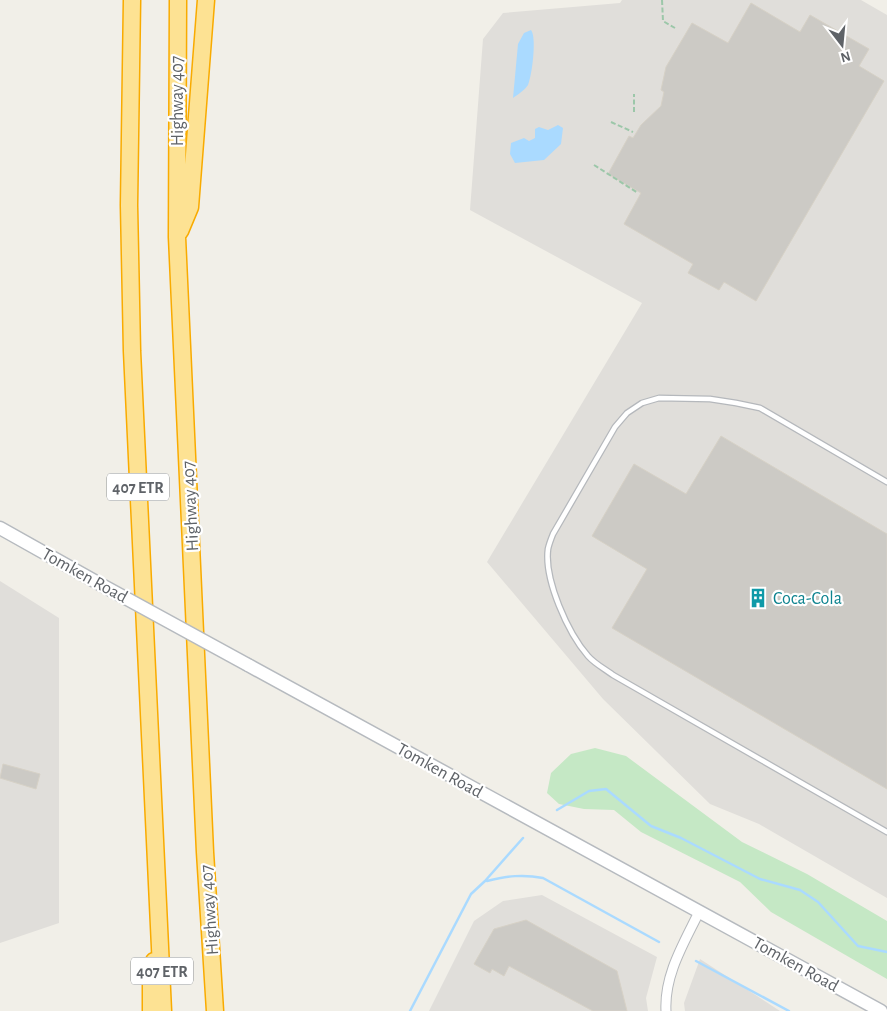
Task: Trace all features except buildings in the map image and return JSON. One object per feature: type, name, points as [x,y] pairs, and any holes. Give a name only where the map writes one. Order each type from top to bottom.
[{"type":"highway","name":"407 ETR","points":[[132,0],[129,205],[132,350],[164,1011]]},
{"type":"highway","name":"Highway 407","points":[[178,0],[178,237],[205,852],[215,1011]]},
{"type":"highway","points":[[178,237],[190,207],[206,0]]},
{"type":"highway","points":[[151,1011],[151,985],[159,932]]},
{"type":"highway","points":[[213,962],[220,1011]]},
{"type":"main road","name":"Tomken Road","points":[[0,528],[881,1011]]},
{"type":"street","points":[[666,1011],[667,986],[676,961],[699,912]]},
{"type":"lane","points":[[887,482],[760,408],[710,399],[659,398],[642,403],[627,413],[615,427],[553,534],[548,547],[548,561],[552,584],[561,611],[573,636],[595,662],[613,675],[887,832]]},
{"type":"path","points":[[662,0],[663,20],[676,28]]},
{"type":"path","points":[[634,94],[634,112]]},
{"type":"path","points":[[611,122],[633,132]]},
{"type":"path","points":[[594,166],[638,193]]},
{"type":"shaded area","points":[[622,0],[861,0],[887,15],[887,898],[759,824],[710,804],[603,699],[487,562],[642,303],[470,210],[483,39],[503,13],[620,3]]},
{"type":"shaded area","points":[[0,581],[59,618],[59,923],[0,943]]},
{"type":"shaded area","points":[[542,895],[657,957],[646,998],[648,1011],[429,1011],[474,921],[503,901]]},
{"type":"shaded area","points":[[700,959],[780,1011],[685,1011],[684,1003]]},
{"type":"green space","points":[[595,748],[626,756],[742,842],[807,874],[887,921],[887,979],[771,912],[740,882],[641,832],[614,810],[584,809],[559,804],[547,793],[551,773],[571,754]]},
{"type":"water","points":[[531,30],[534,48],[530,80],[525,89],[513,98],[518,44],[524,33]]},
{"type":"water","points":[[558,125],[563,128],[561,144],[544,160],[515,163],[510,154],[511,143],[524,138],[529,141],[535,138],[535,129],[539,127],[548,130]]},
{"type":"waterway","points":[[557,810],[589,791],[606,789],[651,826],[681,838],[760,879],[800,890],[818,902],[858,946],[887,952]]},
{"type":"waterway","points":[[410,1011],[471,894],[523,838]]},
{"type":"waterway","points":[[487,881],[515,876],[543,878],[659,942]]},
{"type":"waterway","points":[[696,961],[789,1011]]},
{"type":"place","name":"Coca-Cola","points":[[758,598]]}]
